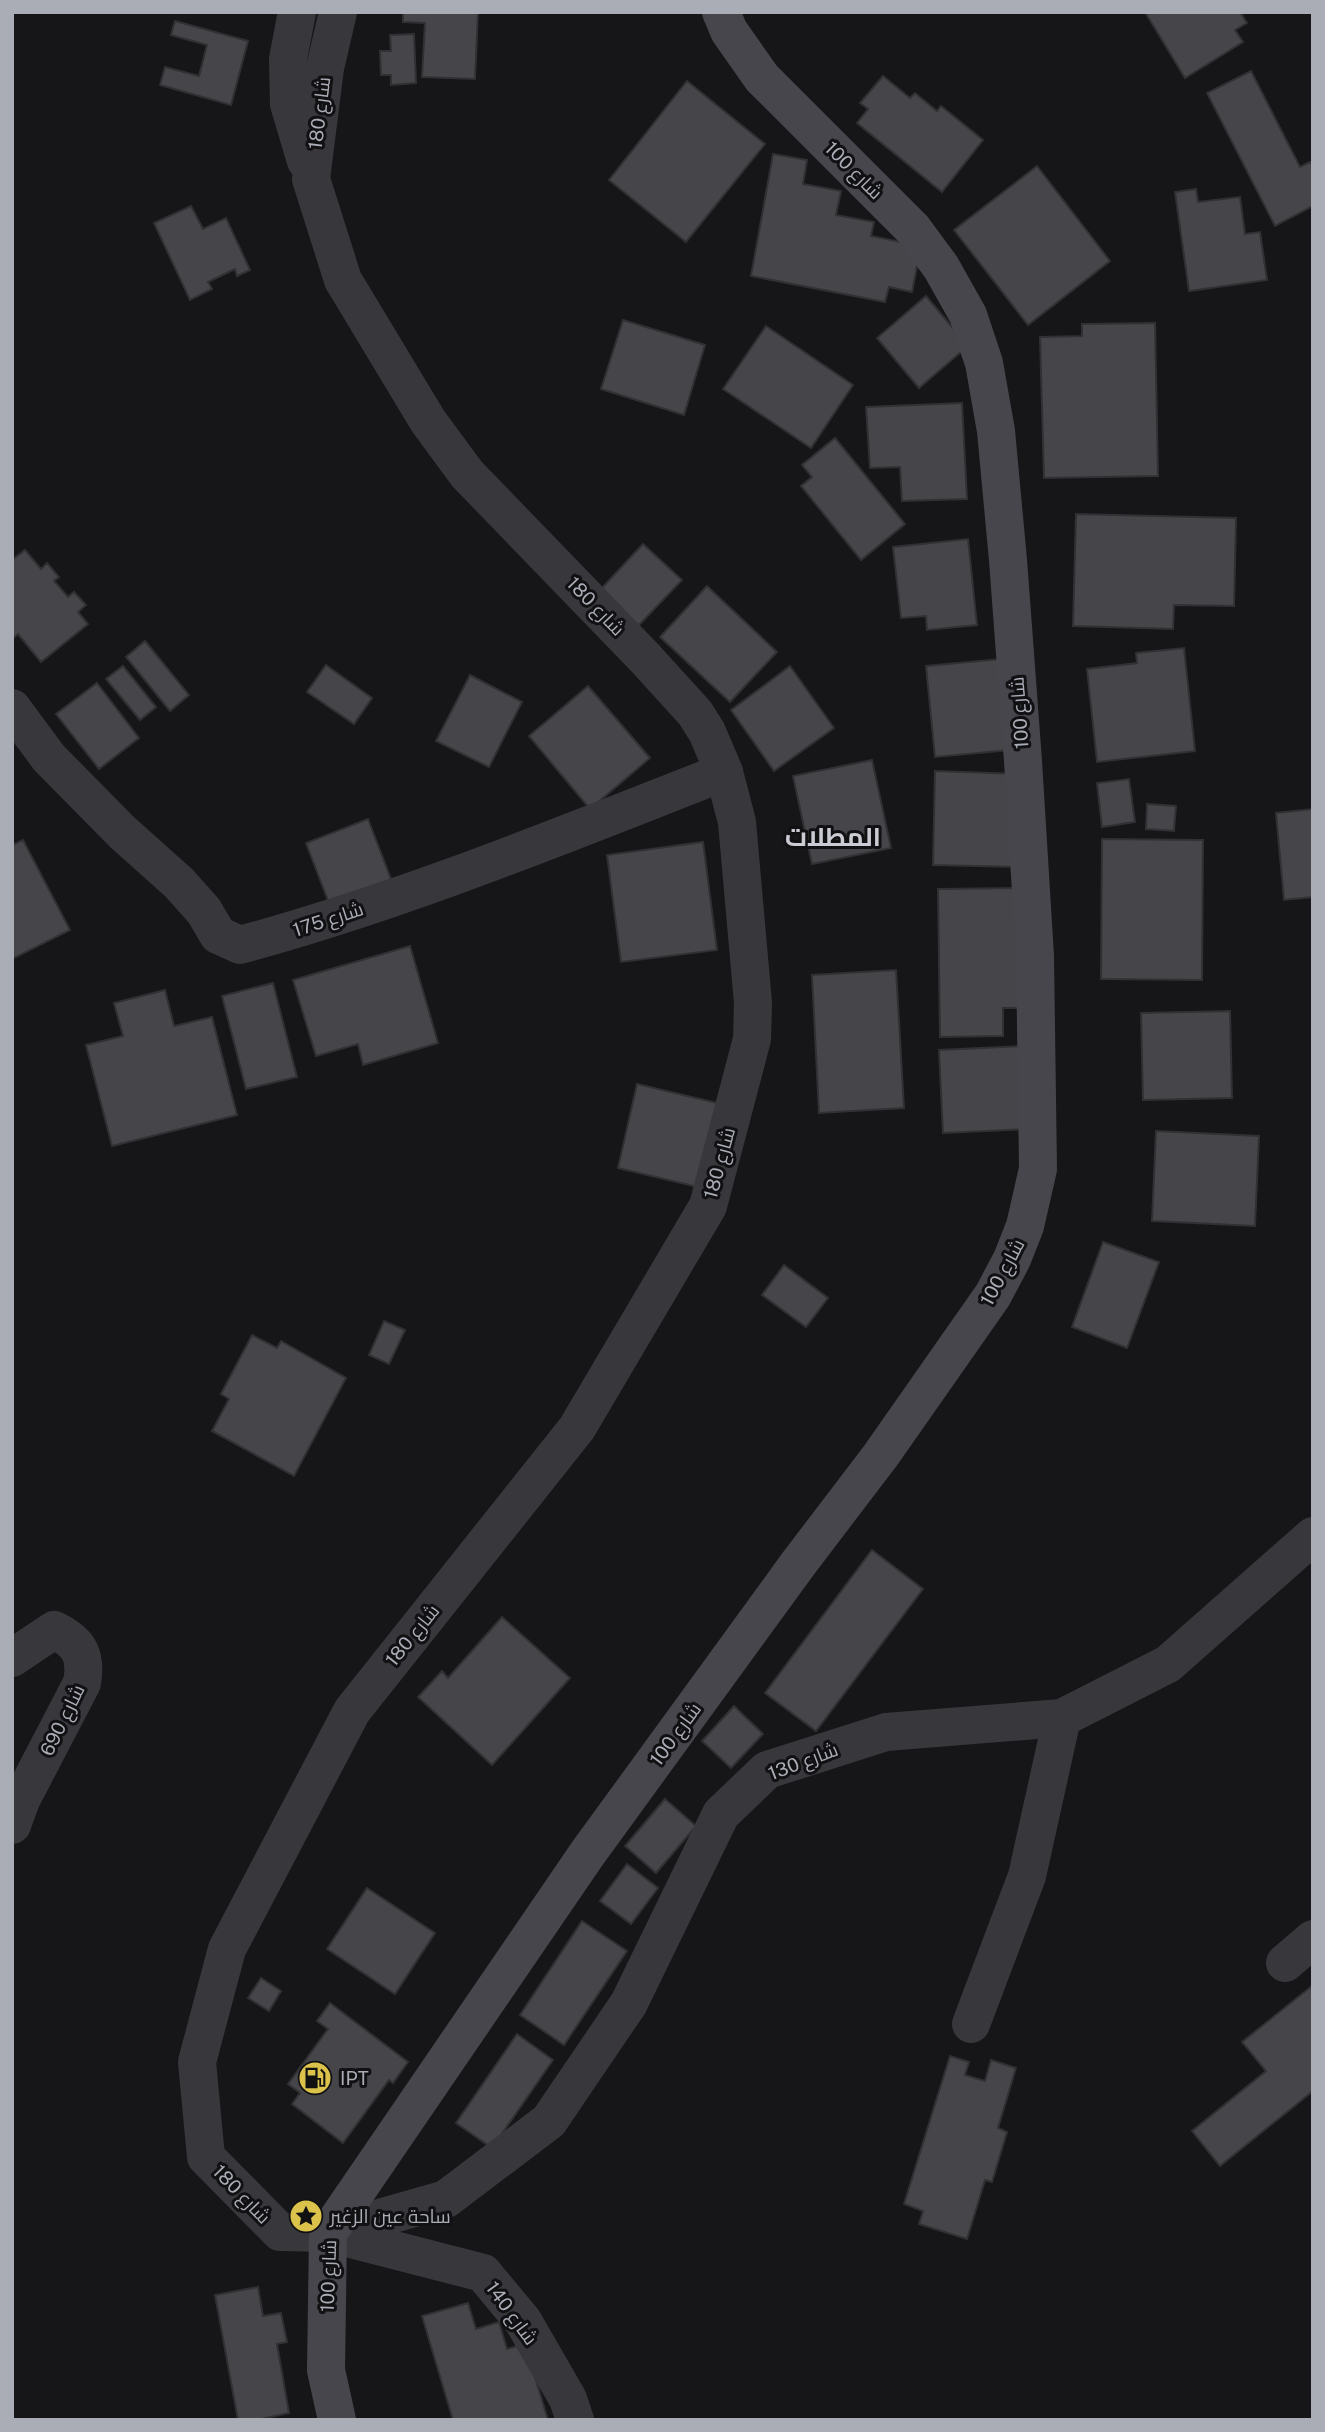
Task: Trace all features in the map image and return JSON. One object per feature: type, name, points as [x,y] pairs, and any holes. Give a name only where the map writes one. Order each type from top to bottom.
[{"type":"main road","name":"شارع 100","points":[[337,2420],[326,2370],[328,2233],[587,1854],[798,1564],[881,1455],[993,1295],[1013,1259],[1033,1197],[1038,1153],[1035,956],[1008,560],[996,430],[984,363],[968,315],[941,267],[913,229],[762,78],[729,31],[722,12]]},
{"type":"street","points":[[297,12],[288,59],[289,104],[311,179]]},
{"type":"street","name":"شارع 180","points":[[328,2233],[280,2232],[206,2157],[197,2062],[227,1949],[352,1711],[577,1428],[708,1206],[752,1027],[750,958],[737,822],[724,772],[707,732],[695,713],[614,625],[467,474],[428,421],[344,280],[311,179],[325,68],[338,12]]},
{"type":"street","name":"شارع 175","points":[[12,708],[49,758],[122,832],[179,883],[204,911],[218,935],[240,945],[327,921],[492,862],[724,772]]},
{"type":"street","name":"شارع 130","points":[[328,2233],[446,2199],[549,2121],[629,2003],[721,1814],[767,1770],[886,1732],[1062,1718],[1168,1664],[1313,1536]]},
{"type":"street","name":"شارع 690","points":[[12,1658],[54,1630],[68,1636],[80,1650],[85,1666],[82,1683],[21,1800],[12,1825]]},
{"type":"street","points":[[971,2024],[1027,1876],[1062,1718]]},
{"type":"street","name":"شارع 140","points":[[328,2233],[482,2273],[523,2321],[568,2399],[575,2420]]},
{"type":"building","points":[[403,12],[478,12],[475,79],[422,77],[425,23],[403,22]]},
{"type":"building","points":[[1145,12],[1240,12],[1247,23],[1235,30],[1243,42],[1185,78]]},
{"type":"building","points":[[175,21],[248,41],[231,105],[160,85],[165,67],[199,76],[207,45],[171,35]]},
{"type":"building","points":[[414,34],[416,83],[391,85],[391,75],[381,75],[380,51],[391,51],[390,35]]},
{"type":"building","points":[[1251,71],[1300,167],[1310,162],[1313,166],[1313,206],[1275,226],[1207,93]]},
{"type":"building","points":[[883,76],[910,98],[915,93],[937,111],[941,106],[983,140],[942,192],[857,123],[868,109],[860,103]]},
{"type":"building","points":[[687,81],[765,144],[686,242],[609,180]]},
{"type":"building","points":[[773,154],[807,160],[803,184],[841,191],[836,215],[874,222],[871,236],[921,246],[912,292],[889,287],[885,302],[751,276]]},
{"type":"building","points":[[1037,166],[1110,261],[1028,325],[954,230]]},
{"type":"building","points":[[1196,189],[1198,202],[1240,197],[1245,234],[1260,232],[1267,280],[1189,291],[1175,192]]},
{"type":"building","points":[[191,206],[203,229],[226,218],[250,270],[237,276],[235,269],[208,282],[212,289],[190,300],[154,223]]},
{"type":"building","points":[[926,296],[968,346],[919,388],[877,338]]},
{"type":"building","points":[[623,320],[705,345],[684,415],[601,389]]},
{"type":"building","points":[[1155,323],[1158,476],[1044,478],[1040,337],[1082,336],[1082,324]]},
{"type":"building","points":[[766,326],[853,385],[811,448],[723,389]]},
{"type":"building","points":[[962,403],[967,499],[902,501],[900,467],[870,468],[866,407]]},
{"type":"building","points":[[835,438],[905,524],[861,560],[801,486],[812,477],[802,465]]},
{"type":"building","points":[[1076,514],[1236,518],[1234,606],[1174,605],[1173,629],[1073,626]]},
{"type":"building","points":[[968,539],[977,625],[927,630],[926,616],[901,618],[893,547]]},
{"type":"building","points":[[643,544],[682,580],[638,626],[600,590]]},
{"type":"building","points":[[25,550],[41,569],[47,563],[59,577],[54,581],[68,597],[74,592],[86,605],[78,612],[88,624],[41,662],[18,634],[12,639],[12,560]]},
{"type":"building","points":[[707,586],[777,652],[730,702],[660,637]]},
{"type":"building","points":[[145,641],[189,695],[170,711],[126,657]]},
{"type":"building","points":[[1184,648],[1195,751],[1097,762],[1087,669],[1137,663],[1136,653]]},
{"type":"building","points":[[1001,659],[1010,750],[935,757],[926,666]]},
{"type":"building","points":[[326,665],[372,698],[354,724],[307,692]]},
{"type":"building","points":[[123,666],[156,707],[140,720],[106,679]]},
{"type":"building","points":[[790,666],[834,728],[774,771],[731,710]]},
{"type":"building","points":[[470,675],[522,702],[489,767],[436,741]]},
{"type":"building","points":[[97,683],[139,738],[99,769],[56,714]]},
{"type":"building","points":[[588,686],[650,758],[590,809],[529,736]]},
{"type":"building","points":[[872,760],[891,848],[812,864],[793,776]]},
{"type":"building","points":[[935,771],[1020,774],[1018,867],[933,865]]},
{"type":"building","points":[[1129,779],[1135,822],[1102,827],[1097,783]]},
{"type":"building","points":[[1147,804],[1176,806],[1174,831],[1146,829]]},
{"type":"building","points":[[1313,809],[1313,897],[1284,900],[1276,813]]},
{"type":"building","points":[[368,819],[394,887],[332,911],[306,843]]},
{"type":"building","points":[[1102,839],[1203,840],[1202,980],[1101,979]]},
{"type":"building","points":[[23,840],[70,930],[12,959],[12,845]]},
{"type":"building","points":[[703,842],[717,950],[621,962],[607,855]]},
{"type":"building","points":[[1021,888],[1022,1008],[1003,1008],[1003,1036],[940,1037],[938,889]]},
{"type":"building","points":[[410,946],[438,1043],[363,1065],[358,1044],[316,1056],[293,980]]},
{"type":"building","points":[[896,970],[904,1108],[819,1113],[812,975]]},
{"type":"building","points":[[273,983],[297,1077],[246,1089],[222,996]]},
{"type":"building","points":[[165,990],[174,1026],[212,1017],[237,1115],[112,1146],[86,1045],[123,1036],[114,1003]]},
{"type":"building","points":[[1230,1011],[1232,1098],[1143,1100],[1141,1013]]},
{"type":"building","points":[[1024,1046],[1028,1129],[943,1133],[939,1050]]},
{"type":"building","points":[[637,1084],[717,1103],[698,1187],[618,1168]]},
{"type":"building","points":[[1156,1131],[1259,1136],[1255,1226],[1152,1221]]},
{"type":"building","points":[[1103,1242],[1159,1262],[1127,1348],[1072,1327]]},
{"type":"building","points":[[784,1265],[828,1298],[806,1327],[762,1295]]},
{"type":"building","points":[[384,1321],[405,1330],[389,1364],[369,1355]]},
{"type":"building","points":[[252,1335],[277,1348],[281,1341],[346,1378],[294,1476],[212,1431],[229,1399],[221,1394]]},
{"type":"building","points":[[872,1550],[923,1589],[816,1731],[765,1693]]},
{"type":"building","points":[[502,1617],[570,1678],[492,1765],[418,1697],[442,1671],[448,1678]]},
{"type":"building","points":[[734,1706],[763,1734],[731,1768],[702,1741]]},
{"type":"building","points":[[665,1799],[696,1826],[656,1873],[625,1846]]},
{"type":"building","points":[[627,1864],[658,1888],[631,1924],[600,1901]]},
{"type":"building","points":[[367,1888],[435,1933],[395,1994],[327,1949]]},
{"type":"building","points":[[582,1921],[627,1951],[564,2045],[520,2015]]},
{"type":"building","points":[[261,1978],[281,1991],[269,2011],[248,1998]]},
{"type":"building","points":[[1313,1985],[1313,2091],[1220,2166],[1192,2131],[1266,2071],[1242,2042]]},
{"type":"building","points":[[330,2003],[408,2062],[393,2083],[389,2080],[343,2143],[292,2104],[300,2093],[288,2084],[328,2029],[317,2021]]},
{"type":"building","points":[[517,2034],[553,2060],[492,2148],[456,2123]]},
{"type":"building","points":[[950,2056],[969,2062],[965,2075],[985,2081],[991,2060],[1016,2068],[998,2128],[1007,2132],[992,2182],[985,2180],[967,2239],[919,2224],[923,2211],[904,2204]]},
{"type":"building","points":[[258,2287],[263,2316],[281,2313],[287,2342],[277,2344],[289,2413],[257,2420],[238,2420],[215,2295]]},
{"type":"building","points":[[468,2303],[476,2329],[499,2322],[507,2349],[525,2344],[548,2420],[453,2420],[422,2316]]},
{"type":"place","name":"IPT","points":[[315,2078]]},
{"type":"place","name":"ساحة عين الزغير","points":[[306,2216]]},
{"type":"district","name":"المطلات","points":[[833,837]]}]
